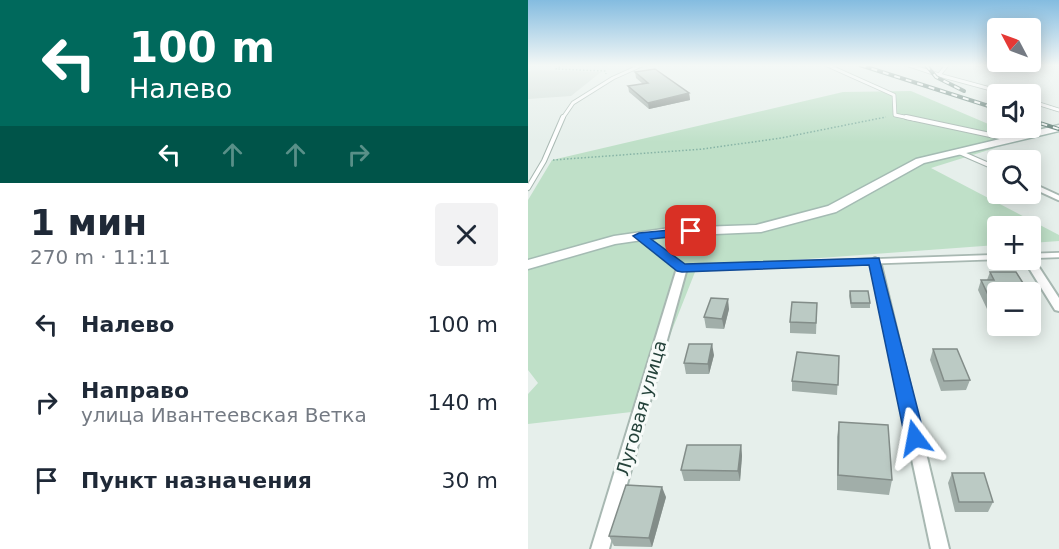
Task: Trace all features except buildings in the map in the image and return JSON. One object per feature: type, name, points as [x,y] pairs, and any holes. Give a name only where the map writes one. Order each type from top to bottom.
[{"type":"main road","points":[[528,265],[614,240],[639,236],[670,232],[756,229],[832,209],[920,161],[1059,128]]},
{"type":"street","points":[[875,261],[940,549]]},
{"type":"street","name":"Луговая улица","points":[[600,549],[682,268]]},
{"type":"street","points":[[1038,270],[1059,307]]},
{"type":"lane","points":[[528,188],[544,161],[555,131],[573,103],[593,91]]},
{"type":"lane","points":[[884,91],[894,95],[895,115],[1009,139]]},
{"type":"lane","points":[[1041,104],[1059,110]]},
{"type":"lane","points":[[959,152],[987,164]]},
{"type":"lane","points":[[1041,190],[1059,198]]},
{"type":"lane","points":[[639,236],[682,268],[987,257]]},
{"type":"lane","points":[[1041,256],[1059,255]]},
{"type":"path","points":[[544,161],[703,149],[781,138],[895,115]]},
{"type":"shaded area","points":[[528,91],[578,91],[571,96],[528,99]]},
{"type":"green space","points":[[911,91],[987,123],[987,138],[994,138],[995,148],[931,168],[987,197],[987,204],[1000,204],[1023,216],[987,216],[987,246],[697,267],[640,411],[528,424],[528,394],[538,383],[528,370],[528,200],[552,160],[843,92]]},
{"type":"green space","points":[[1041,226],[1059,235],[1059,241],[1041,242]]},
{"type":"railway","points":[[940,91],[987,105]]},
{"type":"railway","points":[[1041,123],[1059,129]]},
{"type":"route","points":[[691,231],[639,236],[682,268],[875,261],[915,438]]}]
